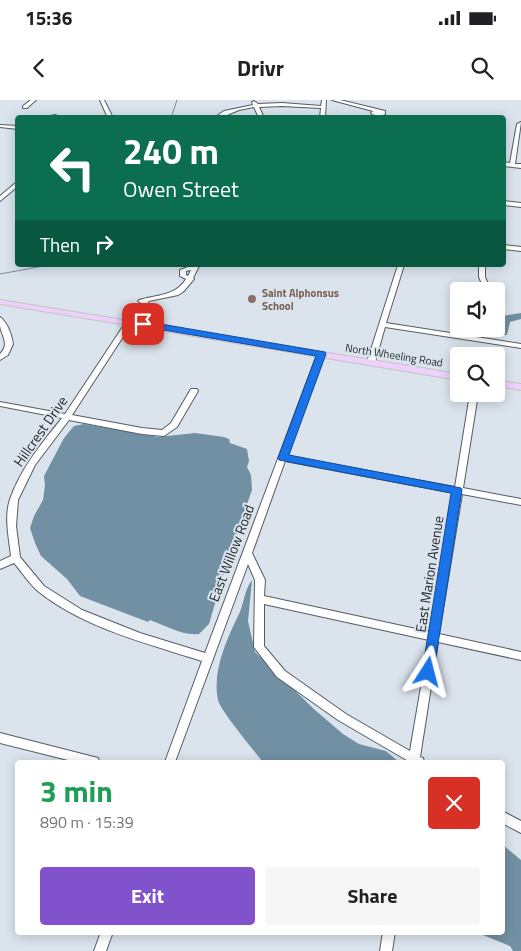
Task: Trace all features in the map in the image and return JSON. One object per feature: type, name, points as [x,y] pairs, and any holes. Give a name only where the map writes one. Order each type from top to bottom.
[{"type":"main road","name":"North Wheeling Road","points":[[1,303],[129,322],[450,375]]},
{"type":"main road","points":[[505,385],[521,388]]},
{"type":"street","points":[[25,107],[34,100]]},
{"type":"street","points":[[102,100],[110,115]]},
{"type":"street","points":[[322,115],[324,100]]},
{"type":"street","points":[[334,100],[376,110]]},
{"type":"street","points":[[222,115],[254,103],[322,106]]},
{"type":"street","points":[[254,103],[260,115]]},
{"type":"street","points":[[512,165],[519,124],[521,123]]},
{"type":"street","points":[[0,126],[15,128]]},
{"type":"street","points":[[506,164],[521,166]]},
{"type":"street","points":[[0,199],[15,186]]},
{"type":"street","points":[[506,202],[521,205]]},
{"type":"street","points":[[506,247],[521,249]]},
{"type":"street","name":"Hillcrest Drive","points":[[16,558],[12,526],[14,500],[31,464],[67,417],[129,322],[147,299],[177,293],[188,285],[195,267]]},
{"type":"street","points":[[371,362],[400,267]]},
{"type":"street","points":[[482,267],[484,282]]},
{"type":"street","points":[[0,319],[10,342],[8,352],[0,358]]},
{"type":"street","points":[[384,325],[521,346]]},
{"type":"street","name":"East Willow Road","points":[[171,760],[321,354]]},
{"type":"street","points":[[0,404],[142,432],[164,433],[174,425],[194,391]]},
{"type":"street","name":"East Marion Avenue","points":[[417,760],[434,637],[473,402]]},
{"type":"street","points":[[283,458],[521,502]]},
{"type":"street","points":[[247,552],[260,580],[259,647],[281,674],[342,717],[415,760]]},
{"type":"street","points":[[0,565],[16,558],[41,588],[78,612],[138,637],[207,658]]},
{"type":"street","points":[[260,599],[521,656]]},
{"type":"street","points":[[0,738],[86,760]]},
{"type":"street","points":[[505,818],[521,827]]},
{"type":"street","points":[[100,951],[106,935]]},
{"type":"street","points":[[386,951],[389,935]]},
{"type":"water","points":[[521,313],[521,319],[510,322],[507,335],[505,335],[505,316]]},
{"type":"water","points":[[84,424],[158,437],[195,433],[224,437],[229,439],[230,443],[247,449],[249,461],[247,467],[251,475],[252,490],[228,559],[209,624],[199,634],[180,632],[150,620],[148,622],[80,596],[67,579],[41,556],[30,528],[43,500],[44,476],[64,438],[74,426]]},
{"type":"water","points":[[252,580],[248,621],[255,652],[315,710],[343,734],[359,744],[386,751],[397,760],[261,760],[220,705],[217,689],[221,657],[240,612],[247,588]]},
{"type":"water","points":[[505,847],[521,860],[521,951],[513,951],[510,946],[483,935],[505,935]]},
{"type":"waterway","points":[[172,115],[177,100]]},
{"type":"waterway","points":[[0,274],[38,267]]},
{"type":"place","name":"Saint Alphonsus School","points":[[252,299]]},
{"type":"route","points":[[143,324],[321,354],[283,458],[457,490],[428,672]]}]
